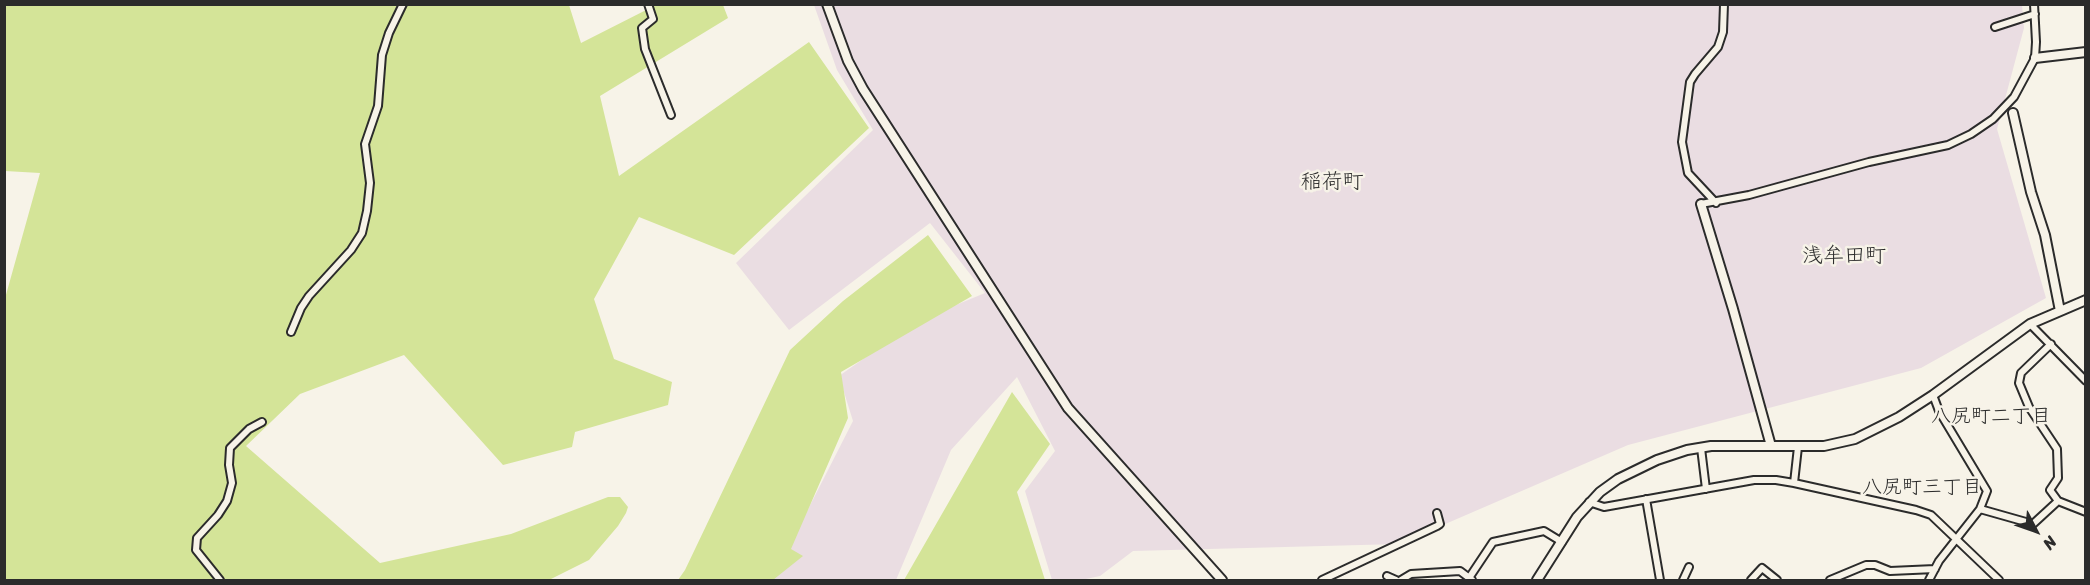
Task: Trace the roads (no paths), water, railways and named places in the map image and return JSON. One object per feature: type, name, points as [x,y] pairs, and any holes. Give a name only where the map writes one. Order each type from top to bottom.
[{"type":"street","points":[[291,332],[309,296],[351,250],[362,233],[370,183],[365,144],[378,106],[382,56],[389,33],[403,4]]},
{"type":"street","points":[[648,4],[653,19],[642,28],[645,49],[671,115]]},
{"type":"street","points":[[827,4],[848,61],[863,89],[1068,408],[1222,580]]},
{"type":"street","points":[[1716,202],[1688,173],[1682,142],[1690,82],[1718,47],[1723,32],[1724,4]]},
{"type":"street","points":[[1771,446],[1701,204],[1869,162],[1948,145],[1971,134],[1993,119],[2014,97],[2035,58],[2034,4]]},
{"type":"street","points":[[1995,27],[2035,14]]},
{"type":"street","points":[[2035,58],[2085,52]]},
{"type":"street","points":[[2014,97],[2013,113],[2031,192],[2045,235],[2060,311]]},
{"type":"street","points":[[1537,580],[1577,516],[1589,502],[1618,479],[1639,468],[1657,460],[1701,448],[1730,445],[1824,446],[1855,439],[1899,417],[1933,395],[2030,324],[2085,300]]},
{"type":"street","points":[[2030,324],[2085,381]]},
{"type":"street","points":[[2050,344],[2021,373],[2019,384],[2029,407],[2057,449],[2058,478],[2050,490],[2058,501],[2085,512]]},
{"type":"street","points":[[1929,580],[1980,509],[1987,491],[1939,411],[1933,395]]},
{"type":"street","points":[[220,580],[196,550],[197,538],[218,515],[227,501],[232,483],[229,465],[230,448],[249,429],[262,422]]},
{"type":"street","points":[[1794,483],[1798,447]]},
{"type":"street","points":[[1701,448],[1706,489]]},
{"type":"street","points":[[1589,502],[1604,507],[1754,480],[1794,483],[1931,515],[1999,580]]},
{"type":"street","points":[[1646,499],[1660,580]]},
{"type":"street","points":[[1980,509],[2033,524],[2058,501]]},
{"type":"street","points":[[1322,580],[1437,526],[1440,524],[1437,513]]},
{"type":"street","points":[[1401,580],[1412,574],[1461,571],[1471,579],[1493,542],[1544,531],[1562,542]]},
{"type":"street","points":[[1830,580],[1866,565],[1875,565],[1890,571],[1935,569]]},
{"type":"street","points":[[1683,580],[1689,567]]},
{"type":"street","points":[[1751,580],[1762,568],[1777,580]]},
{"type":"street","points":[[1387,576],[1396,580]]},
{"type":"district","name":"稲荷町","points":[[1332,183]]},
{"type":"district","name":"浅牟田町","points":[[1844,257]]},
{"type":"district","name":"八尻町二丁目","points":[[1991,417]]},
{"type":"district","name":"八尻町三丁目","points":[[1922,488]]}]
